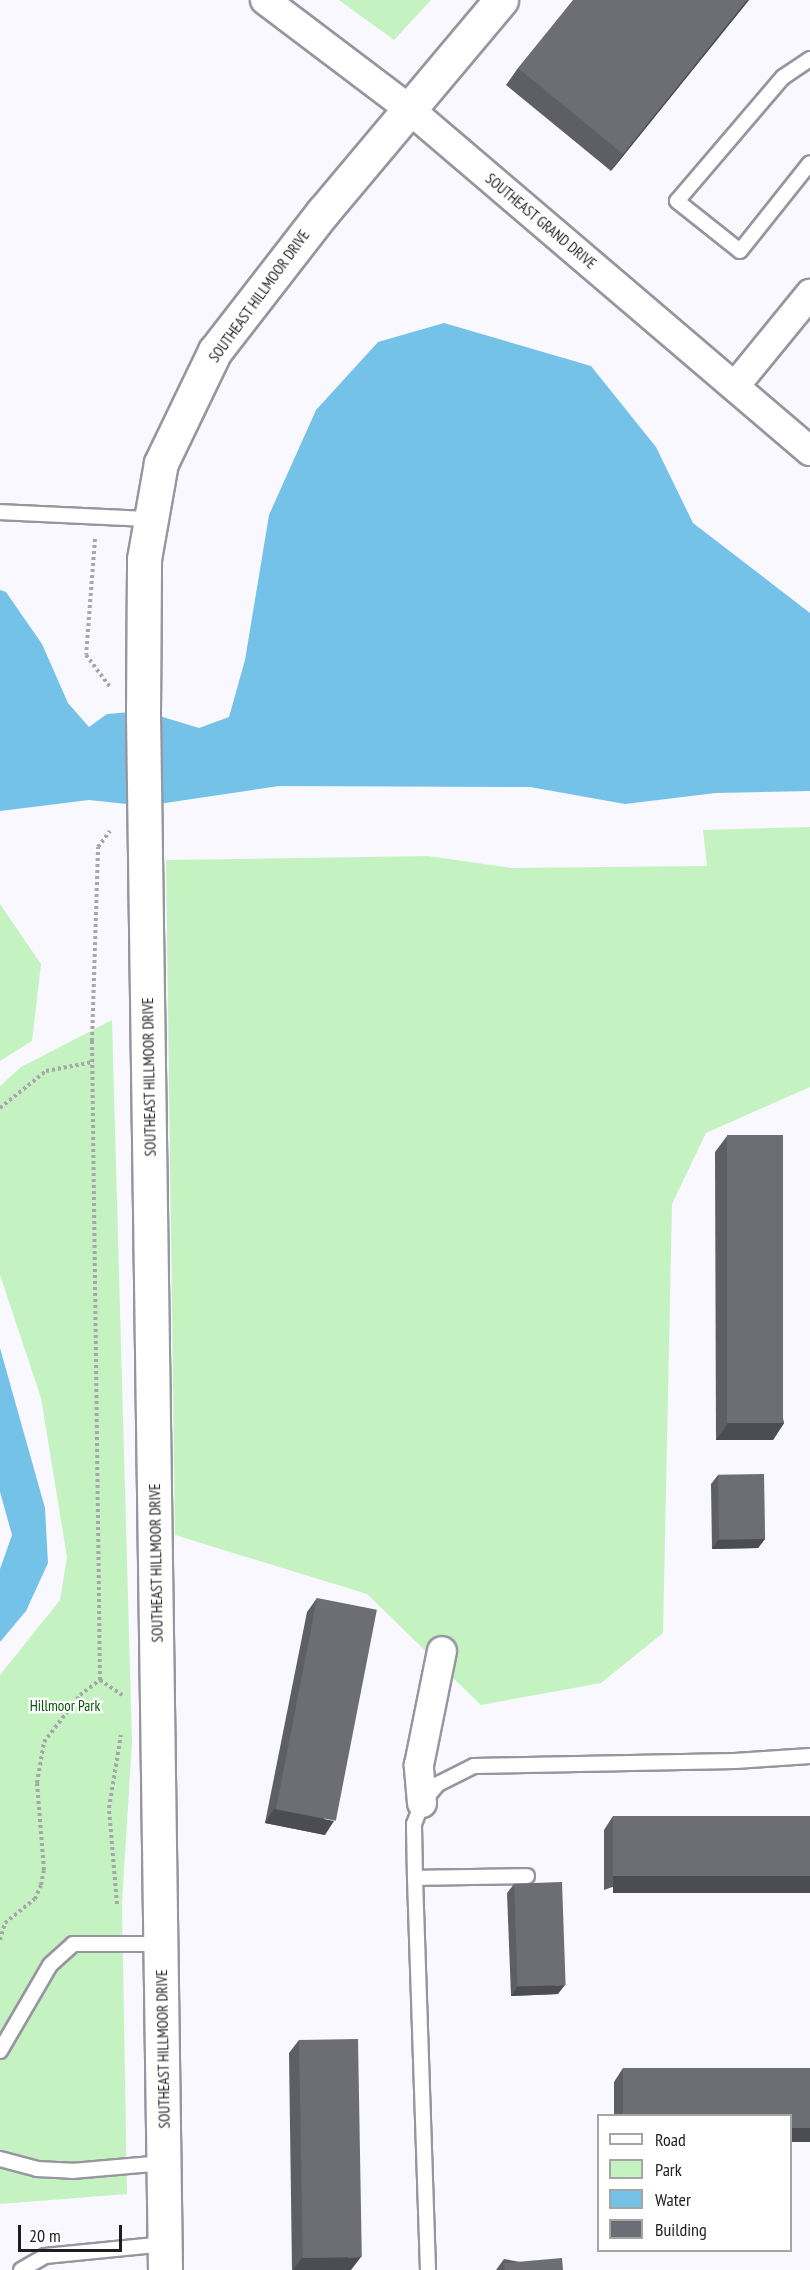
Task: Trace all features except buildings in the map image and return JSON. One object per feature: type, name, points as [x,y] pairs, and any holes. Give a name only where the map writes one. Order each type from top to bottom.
[{"type":"street","name":"SOUTHEAST GRAND DRIVE","points":[[265,0],[409,109],[810,451]]},
{"type":"street","name":"SOUTHEAST HILLMOOR DRIVE","points":[[165,2257],[143,711],[144,559],[161,463],[215,351],[322,212],[501,0]]},
{"type":"street","points":[[735,386],[810,294]]},
{"type":"street","points":[[422,1803],[419,1764],[442,1651]]},
{"type":"lane","points":[[810,59],[783,77],[677,201],[740,251],[810,163]]},
{"type":"lane","points":[[0,512],[151,519]]},
{"type":"lane","points":[[428,2270],[414,1824],[422,1803],[438,1784],[474,1766],[735,1761],[810,1755]]},
{"type":"lane","points":[[415,1878],[526,1876]]},
{"type":"lane","points":[[0,2051],[50,1965],[74,1944],[161,1944]]},
{"type":"lane","points":[[0,2159],[37,2169],[72,2171],[164,2163]]},
{"type":"lane","points":[[21,2270],[45,2256],[165,2257]]},
{"type":"path","points":[[96,536],[86,655],[112,689]]},
{"type":"path","points":[[100,1680],[93,1062],[98,848],[114,825]]},
{"type":"path","points":[[0,1108],[46,1071],[93,1062]]},
{"type":"path","points":[[100,1680],[122,1694],[123,1703]]},
{"type":"path","points":[[0,1940],[5,1923],[35,1899],[44,1870],[37,1783],[44,1742],[80,1695],[100,1680]]},
{"type":"path","points":[[117,1904],[109,1808],[122,1727]]},
{"type":"green space","points":[[339,0],[431,0],[394,40]]},
{"type":"green space","points":[[810,827],[810,1087],[706,1133],[672,1204],[663,1633],[601,1683],[481,1705],[367,1594],[175,1535],[166,860],[428,856],[512,868],[707,866],[703,830]]},
{"type":"green space","points":[[0,904],[41,964],[32,1041],[0,1061]]},
{"type":"green space","name":"Hillmoor Park","points":[[112,1020],[132,1742],[122,1903],[127,2194],[0,2204],[0,1675],[60,1600],[67,1557],[41,1398],[0,1275],[0,1086],[21,1067]]},
{"type":"water","points":[[444,323],[591,366],[656,447],[693,523],[810,613],[810,791],[716,793],[625,804],[530,787],[279,786],[145,806],[89,800],[0,811],[0,590],[6,592],[42,644],[68,703],[89,727],[107,714],[143,711],[199,728],[229,717],[245,660],[269,515],[316,410],[378,342]]},
{"type":"water","points":[[0,1348],[45,1508],[48,1563],[26,1611],[0,1642],[0,1569],[12,1535],[0,1492]]}]
